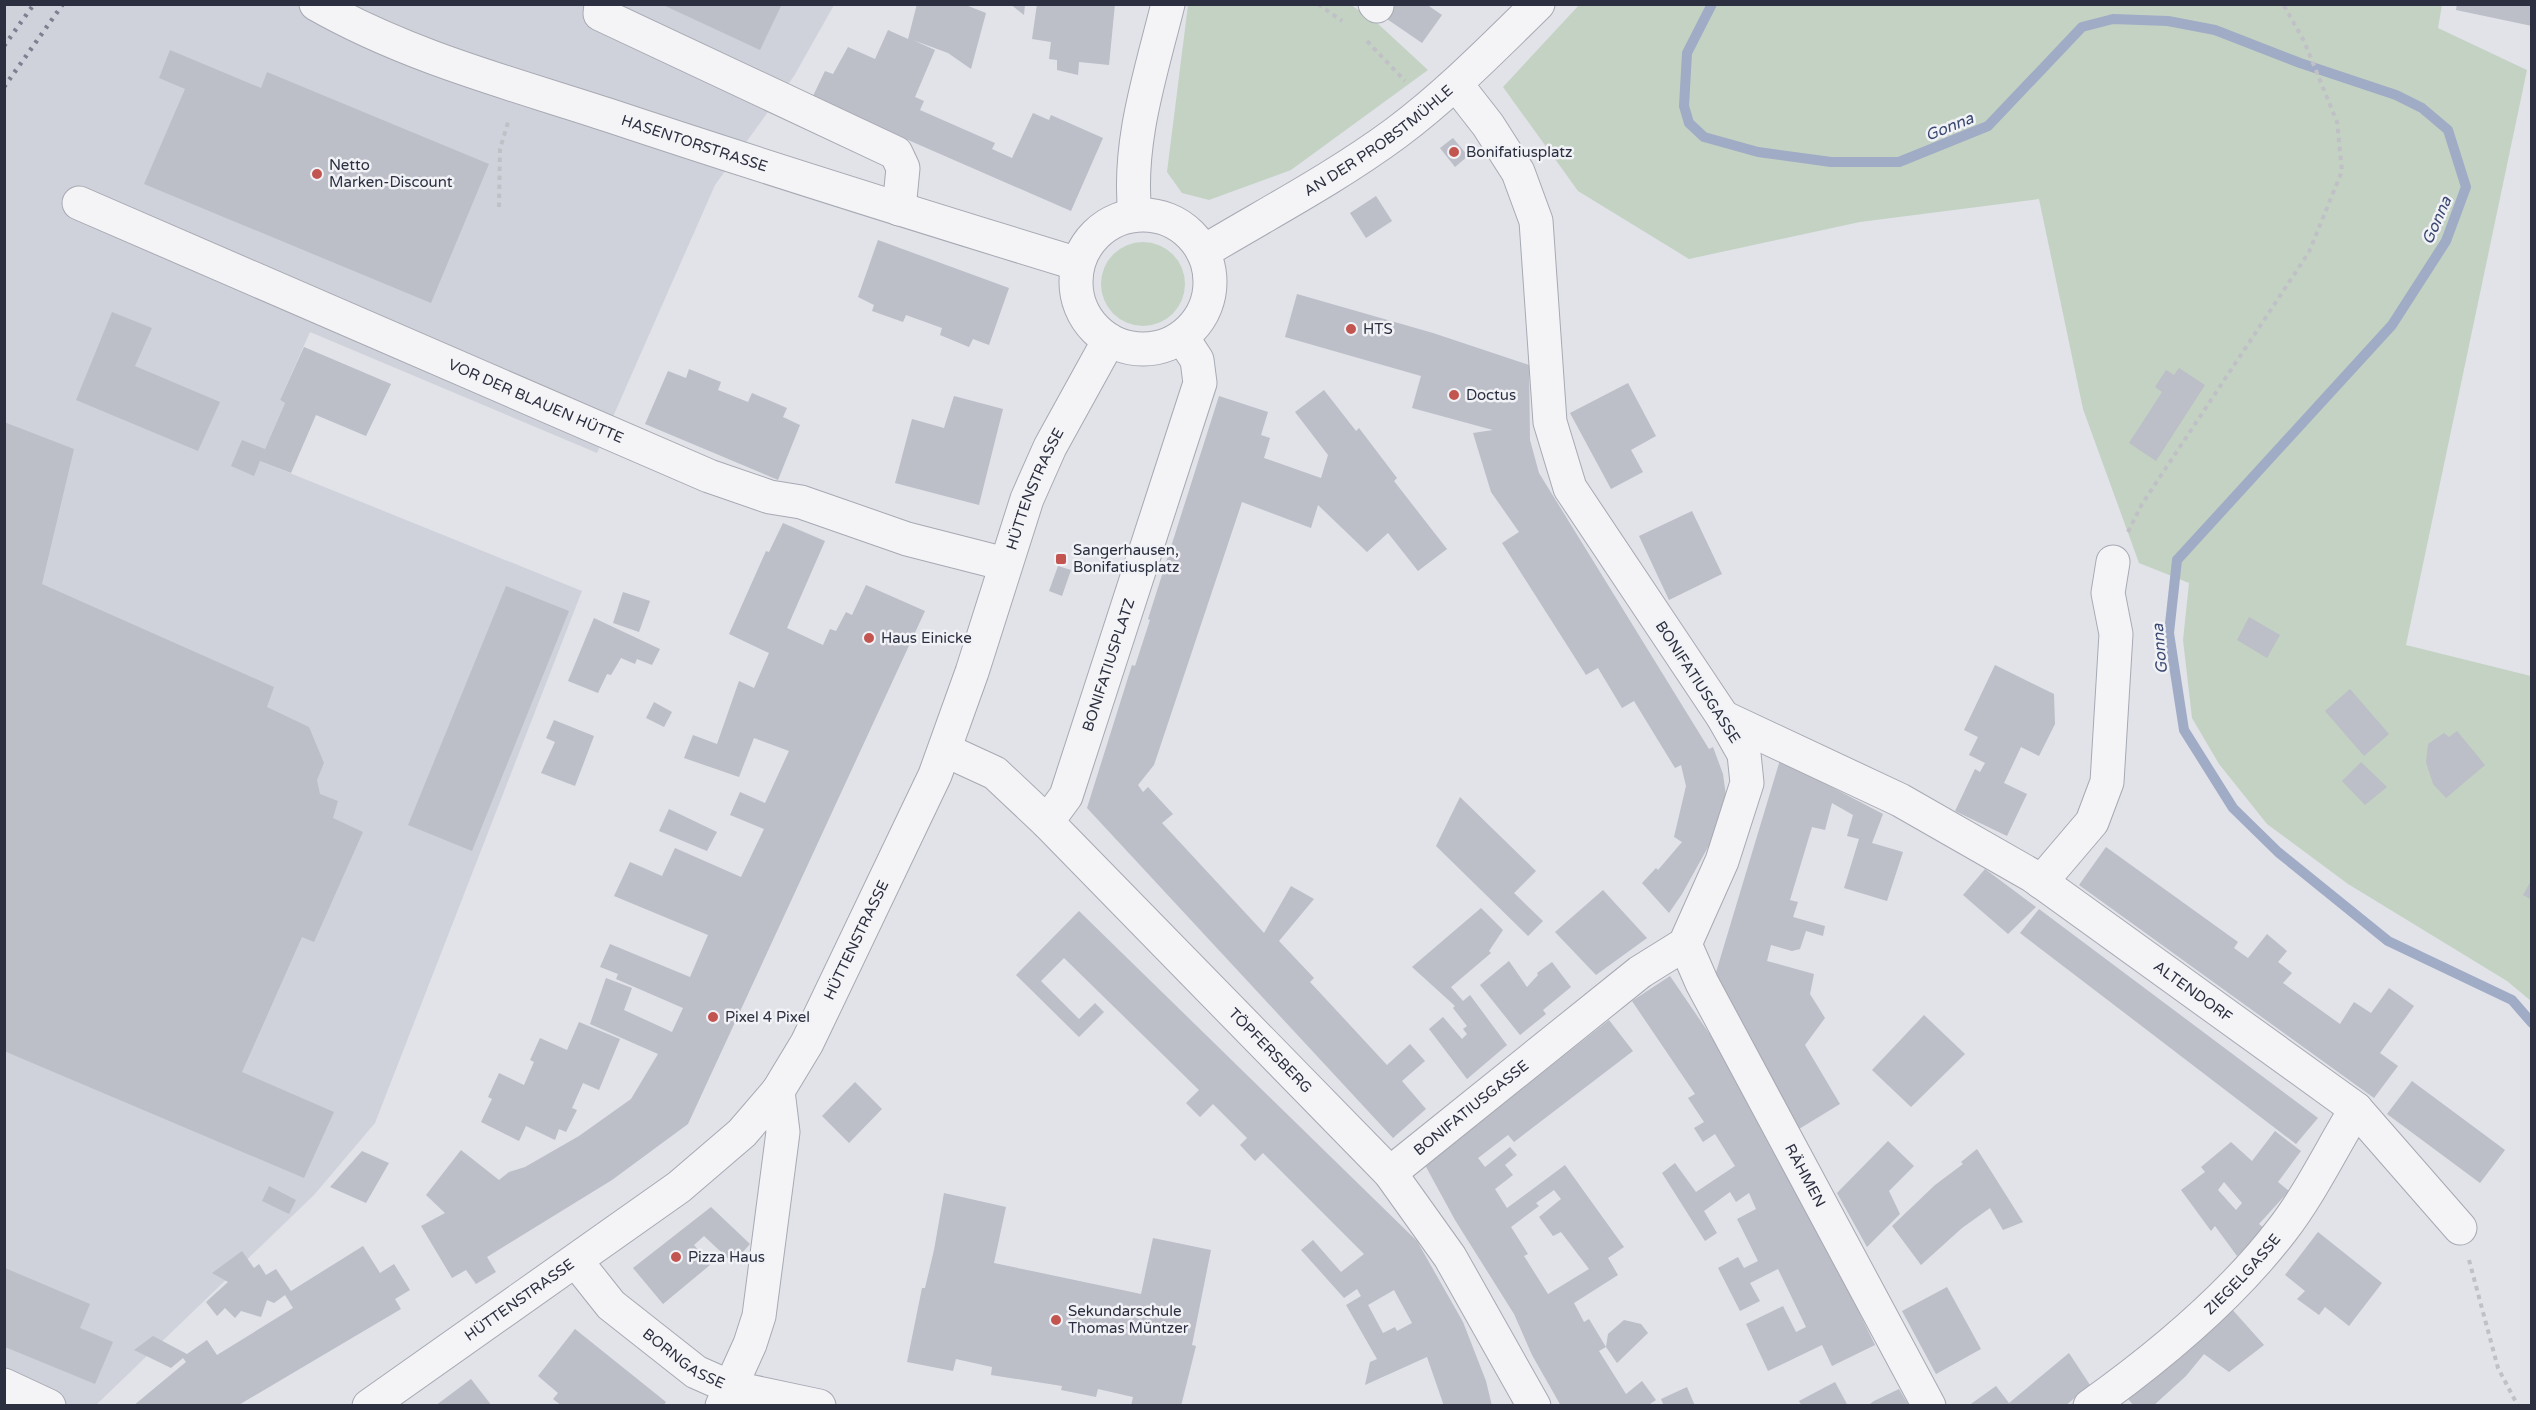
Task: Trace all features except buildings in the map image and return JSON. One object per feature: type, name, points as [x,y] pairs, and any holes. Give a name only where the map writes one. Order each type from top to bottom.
[{"type":"street","name":"HASENTORSTRASSE","points":[[316,4],[398,44],[445,62],[899,210],[1078,264]]},
{"type":"street","points":[[601,4],[600,14],[896,153],[903,168],[899,210]]},
{"type":"street","points":[[1135,215],[1133,179],[1138,124],[1168,4]]},
{"type":"street","name":"AN DER PROBSTMÜHLE","points":[[1203,252],[1331,177],[1429,107],[1456,84],[1538,4]]},
{"type":"street","name":"BONIFATIUSGASSE","points":[[1390,1173],[1640,972],[1685,944],[1722,861],[1747,783],[1744,754],[1723,717],[1570,488],[1550,422],[1536,221],[1518,172],[1488,124],[1456,84]]},
{"type":"street","name":"VOR DER BLAUEN HÜTTE","points":[[79,203],[709,476],[766,496],[801,502],[907,539],[1005,564]]},
{"type":"street","points":[[1135,215],[1158,216],[1170,220],[1189,233],[1203,252],[1209,274],[1208,296],[1199,319],[1182,337],[1158,347],[1146,349],[1121,346],[1109,340],[1092,326],[1080,307],[1076,286],[1078,264],[1090,240],[1110,223],[1135,215]]},
{"type":"street","name":"BONIFATIUSPLATZ","points":[[1047,822],[1066,796],[1200,383],[1197,360],[1182,337]]},
{"type":"street","name":"HÜTTENSTRASSE","points":[[369,1406],[576,1261],[703,1168],[742,1133],[778,1091],[811,1035],[920,809],[945,750],[972,672],[1024,507],[1050,447],[1109,340]]},
{"type":"street","points":[[2041,882],[2092,822],[2106,782],[2116,634],[2108,593],[2113,562]]},
{"type":"street","name":"ALTENDORF","points":[[1723,717],[1900,800],[2041,882],[2356,1108],[2460,1228]]},
{"type":"street","name":"TÖPFERSBERG","points":[[945,750],[994,773],[1047,822],[1390,1173],[1450,1257],[1534,1406]]},
{"type":"street","name":"RÄHMEN","points":[[1685,944],[1701,983],[1929,1406]]},
{"type":"street","points":[[726,1396],[750,1344],[759,1316],[783,1132],[778,1091]]},
{"type":"street","name":"ZIEGELGASSE","points":[[2090,1406],[2131,1377],[2232,1288],[2283,1229],[2356,1108]]},
{"type":"street","name":"BORNGASSE","points":[[576,1261],[603,1296],[618,1311],[726,1396],[819,1406]]},
{"type":"street","points":[[4,1385],[49,1406]]},
{"type":"path","points":[[1318,4],[1344,22]]},
{"type":"path","points":[[2113,562],[2142,504],[2309,252],[2342,171],[2337,122],[2304,41],[2283,4]]},
{"type":"path","points":[[1360,34],[1429,107]]},
{"type":"path","points":[[499,207],[500,149],[510,117]]},
{"type":"path","points":[[2460,1228],[2498,1368],[2518,1406]]},
{"type":"shaded area","points":[[4,5],[834,5],[794,76],[715,185],[597,453],[310,332],[280,400],[285,403],[260,461],[582,591],[375,1123],[314,1195],[96,1405],[5,1405]]},
{"type":"green space","points":[[1580,4],[2442,5],[2438,28],[2527,70],[2406,645],[2531,676],[2531,1001],[2507,981],[2348,884],[2267,824],[2219,764],[2192,718],[2183,640],[2189,583],[2139,563],[2083,409],[2039,199],[1860,222],[1689,259],[1578,191],[1503,87]]},
{"type":"green space","points":[[1188,5],[1351,5],[1376,22],[1428,70],[1291,170],[1209,200],[1182,193],[1167,172]]},
{"type":"green space","points":[[1143,242],[1166,249],[1178,261],[1185,284],[1178,307],[1166,319],[1143,326],[1120,319],[1108,307],[1101,284],[1108,261],[1120,249]]},
{"type":"waterway","name":"Gonna","points":[[1712,4],[1687,53],[1684,106],[1689,123],[1704,137],[1758,152],[1831,162],[1899,162],[1988,126],[2082,27],[2113,19],[2168,21],[2215,30],[2300,63],[2396,95],[2422,108],[2448,130],[2466,187],[2446,241],[2392,325],[2177,560],[2169,633],[2184,730],[2233,808],[2278,852],[2388,941],[2512,1000],[2532,1023]]},
{"type":"railway","points":[[4,46],[34,4]]},
{"type":"railway","points":[[4,87],[63,4]]},
{"type":"place","name":"Bonifatiusplatz","points":[[1454,152]]},
{"type":"place","name":"Netto Marken-Discount","points":[[317,174]]},
{"type":"place","name":"HTS","points":[[1351,329]]},
{"type":"place","name":"Doctus","points":[[1454,395]]},
{"type":"place","name":"Sangerhausen, Bonifatiusplatz","points":[[1061,559]]},
{"type":"place","name":"Haus Einicke","points":[[869,638]]},
{"type":"place","name":"Pixel 4 Pixel","points":[[713,1017]]},
{"type":"place","name":"Pizza Haus","points":[[676,1257]]},
{"type":"place","name":"Sekundarschule Thomas Müntzer","points":[[1056,1320]]}]
